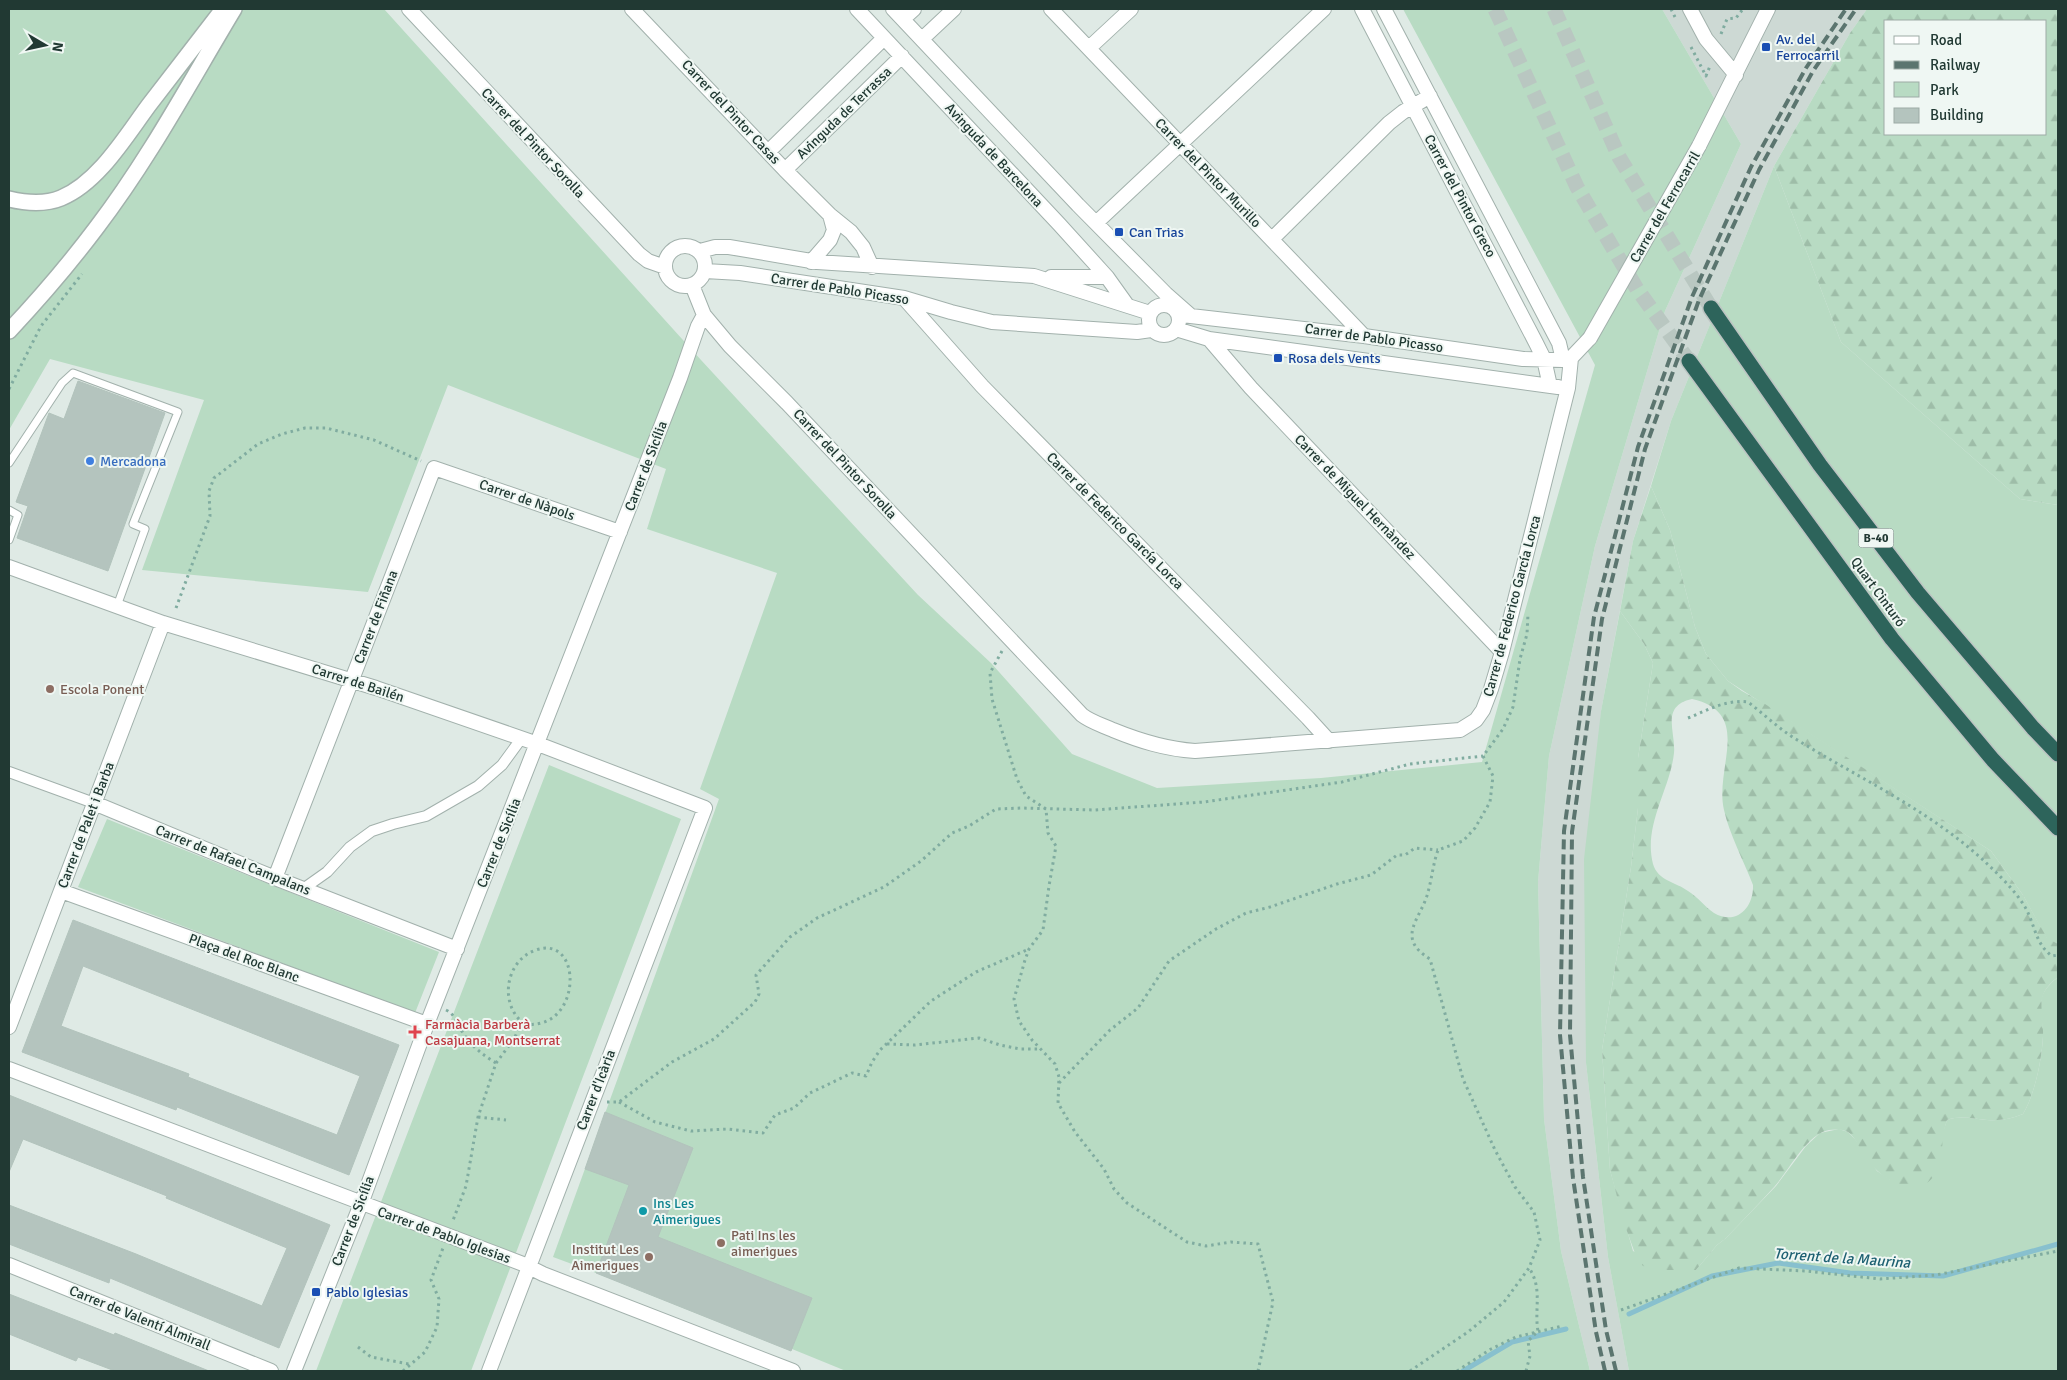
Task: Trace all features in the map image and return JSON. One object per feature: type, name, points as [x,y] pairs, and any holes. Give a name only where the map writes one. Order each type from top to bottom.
[{"type":"highway","name":"B-40","points":[[1711,308],[1820,465],[1918,593],[2033,728],[2058,754]]},
{"type":"highway","name":"Quart Cinturó","points":[[1689,361],[1892,638],[1993,760],[2058,828]]},
{"type":"street","points":[[9,199],[36,203],[48,201],[61,198],[83,185],[107,160],[223,9]]},
{"type":"street","points":[[9,331],[40,298],[98,226],[138,168],[234,9]]},
{"type":"street","name":"Carrer del Pintor Sorolla","points":[[409,9],[639,254],[648,261],[665,267]]},
{"type":"street","name":"Carrer del Pintor Casas","points":[[632,9],[785,170],[830,215],[851,232],[863,247],[872,267]]},
{"type":"street","name":"Avinguda de Barcelona","points":[[857,9],[1107,277],[1128,305]]},
{"type":"street","name":"Avinguda de Barcelona","points":[[893,9],[1171,304],[1192,316]]},
{"type":"street","points":[[903,19],[914,9]]},
{"type":"street","points":[[922,39],[954,9]]},
{"type":"street","name":"Carrer del Pintor Murillo","points":[[1051,9],[1364,336]]},
{"type":"street","points":[[1089,48],[1131,9]]},
{"type":"street","points":[[1096,223],[1180,144],[1309,14],[1324,9]]},
{"type":"street","name":"Carrer del Pintor Greco","points":[[1362,9],[1544,359],[1550,386]]},
{"type":"street","name":"Carrer del Pintor Greco","points":[[1384,9],[1567,359]]},
{"type":"street","points":[[1690,9],[1706,39],[1736,75]]},
{"type":"street","name":"Carrer del Ferrocarril","points":[[1567,359],[1590,338],[1699,146],[1768,9]]},
{"type":"street","name":"Avinguda de Terrassa","points":[[768,152],[884,38]]},
{"type":"street","name":"Avinguda de Terrassa","points":[[785,170],[902,56]]},
{"type":"street","points":[[1272,240],[1389,122],[1430,96]]},
{"type":"street","points":[[811,262],[830,240],[834,230],[830,215]]},
{"type":"street","points":[[679,246],[689,246],[700,251],[705,261],[705,272],[699,281],[692,285],[681,286],[673,282],[668,276],[665,267],[669,253],[679,246]]},
{"type":"street","name":"Carrer de Pablo Picasso","points":[[700,251],[715,247],[729,247],[811,262],[872,267],[1034,276],[1107,277]]},
{"type":"street","name":"Carrer de Pablo Picasso","points":[[705,272],[740,273],[904,298],[992,322],[1138,332],[1151,330]]},
{"type":"street","name":"Carrer de Pablo Picasso","points":[[1034,276],[1150,313]]},
{"type":"street","name":"Carrer del Pintor Sorolla","points":[[692,285],[704,315],[730,346],[787,403],[1008,638]]},
{"type":"street","name":"Carrer de Federico García Lorca","points":[[904,298],[982,386],[1329,741]]},
{"type":"street","points":[[1171,304],[1179,320],[1176,329],[1171,334],[1164,336],[1156,334],[1151,330],[1148,323],[1150,313],[1159,306],[1171,304]]},
{"type":"street","name":"Carrer de Pablo Picasso","points":[[1171,304],[1192,316],[1364,336],[1523,359],[1567,359]]},
{"type":"street","name":"Carrer de Sicília","points":[[294,1371],[361,1204],[435,1003],[538,744],[680,378],[698,326],[704,315]]},
{"type":"street","name":"Carrer de Pablo Picasso","points":[[1176,329],[1210,339],[1550,386],[1566,395]]},
{"type":"street","name":"Carrer de Miguel Hernàndez","points":[[1210,339],[1251,388],[1502,652]]},
{"type":"street","points":[[1566,395],[1567,359]]},
{"type":"street","name":"Carrer de Federico García Lorca","points":[[1008,638],[1090,721],[1145,742],[1173,750],[1195,751],[1460,730],[1476,720],[1487,701],[1502,652],[1566,395]]},
{"type":"street","name":"Carrer de Nàpols","points":[[434,468],[620,532]]},
{"type":"street","name":"Carrer de Fiñana","points":[[275,878],[434,468]]},
{"type":"street","name":"Carrer de Bailén","points":[[9,567],[163,623],[352,680],[538,744],[704,808]]},
{"type":"street","name":"Carrer de Palet i Barba","points":[[9,1027],[163,623]]},
{"type":"street","points":[[303,889],[327,872],[350,847],[372,831],[426,816],[478,786],[502,765],[521,739]]},
{"type":"street","name":"Carrer de Rafael Campalans","points":[[9,772],[94,802],[275,878],[457,948]]},
{"type":"street","name":"Carrer d'Icària","points":[[489,1371],[530,1268],[540,1235],[704,808]]},
{"type":"street","name":"Plaça del Roc Blanc","points":[[61,891],[427,1024]]},
{"type":"street","name":"Carrer de Pablo Iglesias","points":[[9,1069],[447,1236],[793,1371]]},
{"type":"street","name":"Carrer de Valentí Almirall","points":[[9,1265],[272,1371]]},
{"type":"lane","points":[[9,463],[62,383],[73,373],[178,412],[133,524],[145,529],[117,606]]},
{"type":"lane","points":[[9,510],[18,514],[9,540]]},
{"type":"path","points":[[176,608],[210,516],[209,491],[214,478],[258,444],[282,434],[305,428],[326,428],[374,440],[414,457],[434,468]]},
{"type":"path","points":[[619,1102],[672,1062],[714,1039],[755,1002],[759,994],[756,975],[790,937],[811,923],[884,887],[921,861],[952,834],[996,810],[1021,808],[1094,810],[1223,800],[1342,782],[1410,764],[1483,756],[1503,729],[1512,707],[1520,658],[1527,634],[1527,605]]},
{"type":"path","points":[[1008,638],[990,673],[992,698],[1018,779],[1026,796],[1046,809]]},
{"type":"path","points":[[1688,718],[1725,703],[1748,702],[1797,741],[1911,806],[1955,837],[1999,876],[2026,908],[2044,950],[2052,956],[2058,955]]},
{"type":"path","points":[[1059,1084],[1110,1030],[1138,1008],[1168,961],[1216,929],[1246,913],[1371,875],[1397,855],[1406,855],[1415,848],[1438,850],[1463,840],[1474,828],[1490,802],[1493,776],[1483,756]]},
{"type":"path","points":[[1046,809],[1048,833],[1056,846],[1043,930],[1029,949],[1024,960],[1014,999],[1019,1021],[1032,1040],[1055,1064],[1059,1077],[1058,1103],[1075,1132],[1104,1169],[1114,1189],[1127,1203],[1187,1242],[1206,1246],[1231,1242],[1258,1244],[1273,1302],[1258,1371]]},
{"type":"path","points":[[1410,1371],[1468,1332],[1504,1302],[1529,1268],[1540,1240],[1534,1212],[1515,1187],[1495,1150],[1463,1079],[1430,959],[1414,944],[1414,921],[1428,893],[1432,868],[1438,850]]},
{"type":"path","points":[[591,1102],[619,1102],[654,1122],[691,1131],[728,1129],[763,1133],[775,1116],[794,1108],[810,1093],[852,1073],[866,1076],[872,1062],[887,1044],[931,1001],[976,972],[1029,949]]},
{"type":"path","points":[[536,950],[553,950],[559,953],[566,961],[571,973],[566,1002],[561,1010],[547,1022],[527,1025],[522,1022],[514,1013],[508,994],[511,973],[516,963],[525,955],[536,950]]},
{"type":"path","points":[[435,1003],[453,1014],[463,1034],[480,1053],[496,1063]]},
{"type":"path","points":[[403,1371],[425,1352],[437,1327],[439,1299],[431,1280],[466,1186],[478,1118],[496,1063],[514,1039],[522,1022]]},
{"type":"path","points":[[887,1044],[915,1045],[979,1038],[1020,1049],[1040,1048]]},
{"type":"path","points":[[478,1118],[506,1120]]},
{"type":"path","points":[[1621,1310],[1739,1268],[1806,1271],[1880,1279],[1936,1275],[2058,1251]]},
{"type":"path","points":[[1529,1268],[1535,1277],[1537,1285],[1538,1308],[1536,1320],[1538,1331]]},
{"type":"path","points":[[1457,1371],[1491,1349],[1516,1337],[1562,1326]]},
{"type":"path","points":[[1526,1371],[1530,1356],[1528,1341],[1538,1331]]},
{"type":"path","points":[[358,1347],[371,1357],[409,1364]]},
{"type":"shaded area","points":[[1662,9],[1867,9],[1850,33],[1774,166],[1671,421],[1633,541],[1601,711],[1586,1063],[1608,1257],[1629,1371],[1590,1371],[1561,1251],[1544,1119],[1538,882],[1549,756],[1595,546],[1665,311],[1741,144]]},
{"type":"green space","points":[[9,9],[384,9],[701,360],[918,595],[991,663],[1072,754],[1157,788],[1321,778],[1482,762],[1595,365],[1403,9],[1662,9],[1741,144],[1665,311],[1595,546],[1549,756],[1538,882],[1544,1119],[1561,1251],[1590,1371],[846,1371],[696,1310],[553,1257],[719,799],[700,789],[777,573],[647,529],[666,469],[448,385],[368,592],[142,570],[204,400],[50,359],[9,430]]},
{"type":"green space","points":[[1867,9],[2058,9],[2058,505],[2020,499],[1841,342],[1774,166],[1850,33]]},
{"type":"green space","points":[[1774,166],[1841,342],[2020,499],[2058,505],[2058,944],[2047,939],[2023,895],[1991,851],[1728,681],[1706,654],[1695,627],[1670,530],[1651,486],[1671,421]]},
{"type":"green space","points":[[1651,486],[1670,530],[1695,627],[1706,654],[1728,681],[1991,851],[2023,895],[2047,938],[2058,944],[2058,977],[2045,990],[2043,997],[2041,1055],[2034,1087],[2023,1114],[2001,1120],[1962,1118],[1947,1120],[1939,1166],[1933,1178],[1916,1187],[1891,1181],[1877,1171],[1848,1132],[1834,1129],[1821,1133],[1806,1145],[1775,1186],[1717,1245],[1696,1270],[1668,1270],[1643,1266],[1637,1259],[1624,1223],[1610,1170],[1602,1050],[1631,867],[1638,808],[1638,758],[1653,663],[1644,644],[1620,611],[1633,541]],"holes":[[[1692,699],[1711,706],[1722,716],[1727,729],[1728,744],[1722,794],[1726,819],[1753,885],[1753,893],[1747,907],[1736,916],[1730,917],[1714,913],[1692,893],[1663,878],[1655,870],[1651,850],[1654,821],[1672,767],[1674,753],[1673,714],[1676,707],[1682,702]]]},
{"type":"green space","points":[[1620,611],[1644,644],[1653,663],[1638,758],[1638,808],[1631,867],[1602,1050],[1610,1170],[1633,1251],[1668,1270],[1696,1270],[1717,1245],[1776,1186],[1806,1146],[1820,1133],[1839,1129],[1848,1132],[1877,1171],[1891,1180],[1944,1129],[1947,1120],[1962,1118],[2001,1120],[2023,1114],[2034,1087],[2041,1055],[2043,1036],[2042,997],[2046,988],[2058,977],[2058,1371],[1629,1371],[1608,1257],[1586,1063],[1584,859],[1601,711]]},
{"type":"green space","points":[[549,765],[681,819],[471,1371],[316,1371]]},
{"type":"green space","points":[[107,819],[439,952],[415,1013],[78,887]]},
{"type":"building","name":"Mercadona","points":[[78,381],[165,413],[108,571],[17,538],[28,506],[16,502],[49,413],[64,419]]},
{"type":"building","points":[[73,920],[399,1045],[349,1175],[177,1107],[176,1110],[22,1052]],"holes":[[[83,966],[360,1076],[337,1135],[188,1077],[189,1074],[61,1026]]]},
{"type":"building","points":[[9,1095],[330,1225],[279,1348],[110,1278],[109,1283],[9,1244],[9,1205],[136,1254],[262,1306],[287,1248],[166,1198],[167,1196],[23,1139],[9,1172]]},
{"type":"building","name":"Ins Les Aimerigues","points":[[605,1112],[693,1148],[658,1237],[812,1298],[791,1351],[596,1273],[629,1185],[585,1169]]},
{"type":"building","points":[[9,1294],[114,1335],[115,1333],[209,1371],[115,1371],[78,1357],[76,1361],[9,1334]]},
{"type":"waterway","name":"Torrent de la Maurina","points":[[1629,1314],[1712,1276],[1778,1263],[1850,1273],[1943,1276],[2058,1244]]},
{"type":"waterway","name":"Torrent de la Maurina","points":[[1463,1371],[1512,1342],[1566,1329]]},
{"type":"tunnel","points":[[1495,9],[1577,187],[1637,289],[1689,361]]},
{"type":"tunnel","points":[[1554,9],[1619,157],[1711,308]]},
{"type":"railway","points":[[1605,1371],[1596,1332],[1573,1178],[1560,1035],[1564,831],[1594,617],[1638,447],[1692,297],[1751,167],[1806,68],[1846,9]]},
{"type":"railway","points":[[1616,1371],[1606,1330],[1583,1177],[1570,1035],[1572,832],[1602,619],[1645,449],[1699,300],[1759,170],[1813,71],[1856,9]]},
{"type":"place","name":"Av. del Ferrocarril","points":[[1766,47]]},
{"type":"place","name":"Can Trias","points":[[1119,232]]},
{"type":"place","name":"Rosa dels Vents","points":[[1278,358]]},
{"type":"place","name":"Mercadona","points":[[90,461]]},
{"type":"place","name":"Escola Ponent","points":[[50,689]]},
{"type":"place","name":"Farmàcia Barberà Casajuana, Montserrat","points":[[415,1032]]},
{"type":"place","name":"Ins Les Aimerigues","points":[[643,1211]]},
{"type":"place","name":"Pati Ins les aimerigues","points":[[721,1243]]},
{"type":"place","name":"Institut Les Aimerigues","points":[[649,1257]]},
{"type":"place","name":"Pablo Iglesias","points":[[316,1292]]}]
